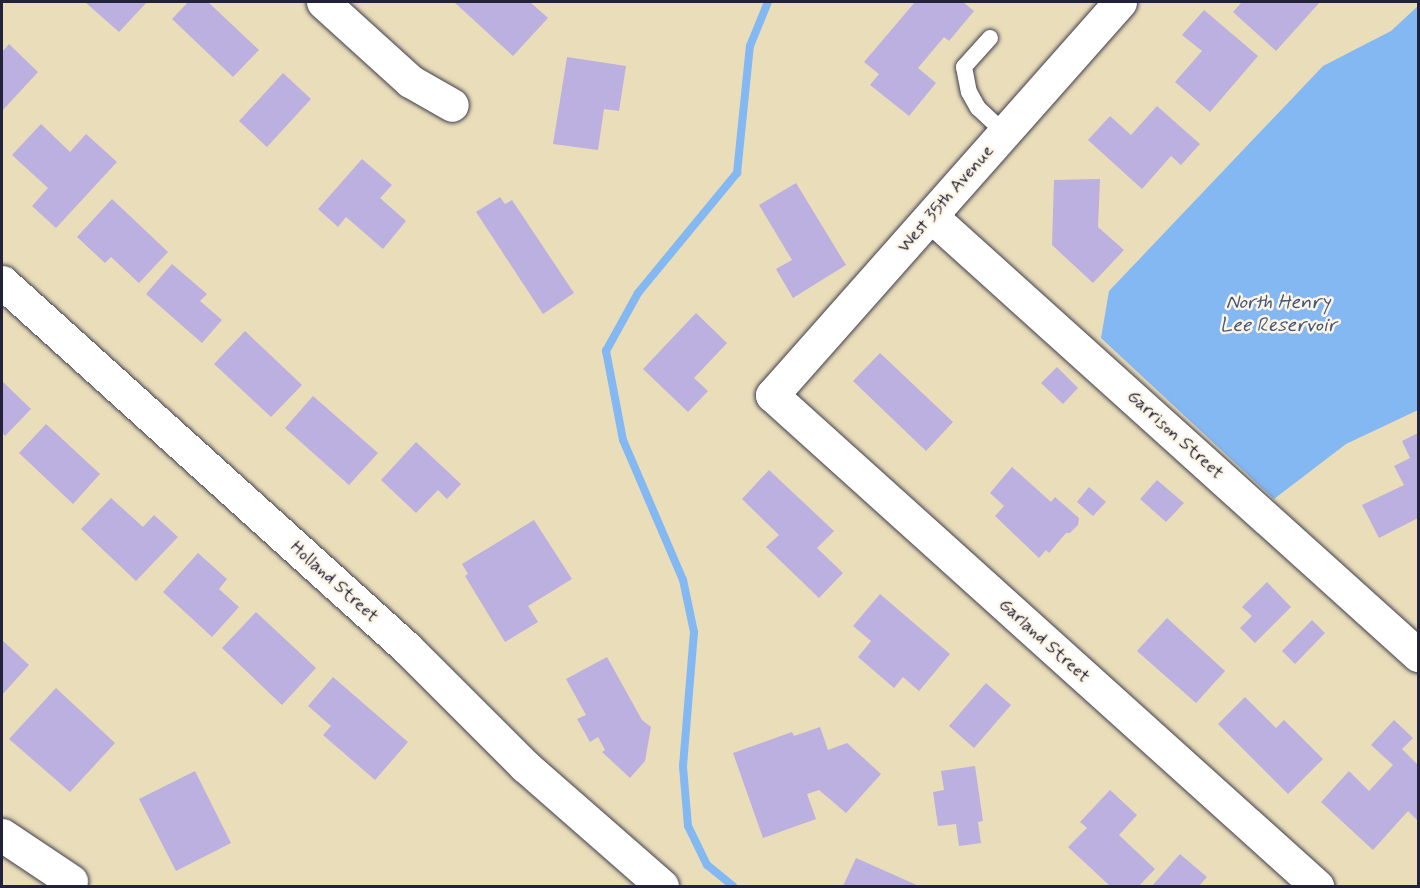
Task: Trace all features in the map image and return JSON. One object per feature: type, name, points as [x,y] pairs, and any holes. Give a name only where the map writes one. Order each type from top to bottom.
[{"type":"street","points":[[323,2],[411,81],[452,105]]},
{"type":"street","name":"West 35th Avenue","points":[[772,395],[1120,2]]},
{"type":"street","name":"Garrison Street","points":[[931,216],[1419,655]]},
{"type":"street","name":"Holland Street","points":[[2,282],[407,648],[525,766],[662,886]]},
{"type":"street","name":"Garland Street","points":[[772,395],[1317,886]]},
{"type":"street","points":[[2,835],[71,881]]},
{"type":"lane","points":[[990,38],[964,67],[969,92],[978,108],[1005,133]]},
{"type":"water","name":"North Henry Lee Reservoir","points":[[1418,6],[1418,410],[1346,444],[1274,499],[1101,338],[1109,291],[1323,66],[1391,31]]},
{"type":"building","points":[[85,2],[147,2],[119,32]]},
{"type":"building","points":[[188,2],[208,2],[259,50],[233,77],[172,19]]},
{"type":"building","points":[[454,2],[530,2],[548,18],[513,56]]},
{"type":"building","points":[[915,2],[963,2],[974,11],[949,41],[944,37],[918,68],[936,83],[909,116],[870,85],[879,74],[864,62]]},
{"type":"building","points":[[1242,2],[1320,2],[1276,51],[1233,12]]},
{"type":"building","points":[[1204,10],[1258,56],[1210,112],[1175,82],[1202,51],[1182,35]]},
{"type":"building","points":[[9,44],[38,72],[2,111],[2,52]]},
{"type":"building","points":[[567,57],[626,66],[619,111],[604,109],[598,150],[553,144]]},
{"type":"building","points":[[283,73],[311,99],[267,147],[239,121]]},
{"type":"building","points":[[1157,106],[1200,144],[1181,165],[1171,156],[1142,189],[1088,140],[1110,116],[1131,135]]},
{"type":"building","points":[[41,124],[70,152],[86,134],[117,162],[56,228],[32,206],[48,188],[12,155]]},
{"type":"building","points":[[362,159],[392,185],[380,198],[406,221],[383,249],[346,217],[338,227],[318,209]]},
{"type":"building","points":[[1100,179],[1098,227],[1124,250],[1093,283],[1052,245],[1054,180]]},
{"type":"building","points":[[796,183],[846,265],[793,298],[776,269],[792,260],[759,205]]},
{"type":"building","points":[[500,197],[505,204],[512,200],[574,293],[543,314],[476,212]]},
{"type":"building","points":[[112,199],[168,252],[139,283],[111,257],[105,263],[77,237]]},
{"type":"building","points":[[172,264],[207,294],[200,301],[222,320],[202,343],[146,294]]},
{"type":"building","points":[[696,313],[727,343],[694,378],[708,391],[688,412],[643,369]]},
{"type":"building","points":[[245,331],[302,385],[271,417],[214,364]]},
{"type":"building","points":[[880,353],[953,422],[926,451],[853,381]]},
{"type":"building","points":[[1057,367],[1078,388],[1063,404],[1041,383]]},
{"type":"building","points":[[2,381],[31,409],[5,436],[2,432]]},
{"type":"building","points":[[313,396],[378,453],[349,485],[285,428]]},
{"type":"building","points":[[46,424],[100,474],[73,504],[19,453]]},
{"type":"building","points":[[1418,433],[1418,518],[1379,538],[1362,505],[1404,485],[1394,466],[1410,458],[1402,441]]},
{"type":"building","points":[[416,442],[461,484],[447,499],[438,490],[416,513],[381,480]]},
{"type":"building","points":[[1012,467],[1051,502],[1055,497],[1079,518],[1078,525],[1070,533],[1066,533],[1049,553],[1046,550],[1039,558],[995,516],[1004,506],[990,493]]},
{"type":"building","points":[[769,470],[834,531],[817,548],[843,573],[819,598],[766,547],[779,535],[742,499]]},
{"type":"building","points":[[1157,480],[1184,503],[1166,522],[1140,499]]},
{"type":"building","points":[[1089,487],[1106,502],[1093,516],[1077,502]]},
{"type":"building","points":[[111,498],[143,527],[154,515],[178,537],[136,581],[81,529]]},
{"type":"building","points":[[534,520],[572,579],[528,606],[538,622],[505,642],[465,576],[468,574],[462,564]]},
{"type":"building","points":[[198,553],[227,579],[219,589],[239,607],[212,637],[163,592]]},
{"type":"building","points":[[1267,582],[1291,607],[1255,643],[1240,628],[1252,616],[1242,607]]},
{"type":"building","points":[[880,594],[950,654],[919,691],[903,677],[894,688],[858,657],[871,641],[853,626]]},
{"type":"building","points":[[256,612],[316,668],[282,705],[222,648]]},
{"type":"building","points":[[1167,618],[1225,671],[1196,703],[1137,651]]},
{"type":"building","points":[[1312,620],[1325,633],[1295,664],[1282,651]]},
{"type":"building","points":[[2,640],[29,665],[2,695]]},
{"type":"building","points":[[607,657],[642,720],[651,727],[645,761],[630,778],[602,752],[605,750],[598,737],[590,742],[577,719],[586,715],[566,679]]},
{"type":"building","points":[[333,677],[408,742],[375,780],[323,735],[331,726],[308,706]]},
{"type":"building","points":[[986,683],[1011,705],[974,748],[949,726]]},
{"type":"building","points":[[56,688],[115,743],[70,792],[9,739]]},
{"type":"building","points":[[1245,697],[1276,728],[1284,720],[1323,759],[1288,794],[1218,724]]},
{"type":"building","points":[[1394,720],[1413,738],[1402,749],[1418,765],[1418,821],[1408,811],[1373,850],[1321,802],[1349,771],[1369,791],[1393,765],[1371,745]]},
{"type":"building","points":[[820,727],[828,750],[847,743],[881,774],[846,813],[819,790],[807,794],[816,819],[763,838],[733,753],[792,732],[794,736]]},
{"type":"building","points":[[975,766],[983,821],[978,822],[981,843],[959,846],[956,824],[938,826],[933,792],[944,790],[941,771]]},
{"type":"building","points":[[195,771],[231,843],[176,871],[139,799]]},
{"type":"building","points":[[1110,790],[1137,815],[1119,835],[1155,869],[1139,886],[1110,886],[1068,847],[1087,828],[1080,822]]},
{"type":"building","points":[[1180,854],[1207,877],[1199,886],[1152,886]]},
{"type":"building","points":[[856,858],[919,886],[843,886]]},
{"type":"waterway","points":[[733,886],[707,865],[688,826],[683,766],[694,632],[683,580],[623,440],[606,351],[638,293],[737,173],[750,46],[768,2]]}]
